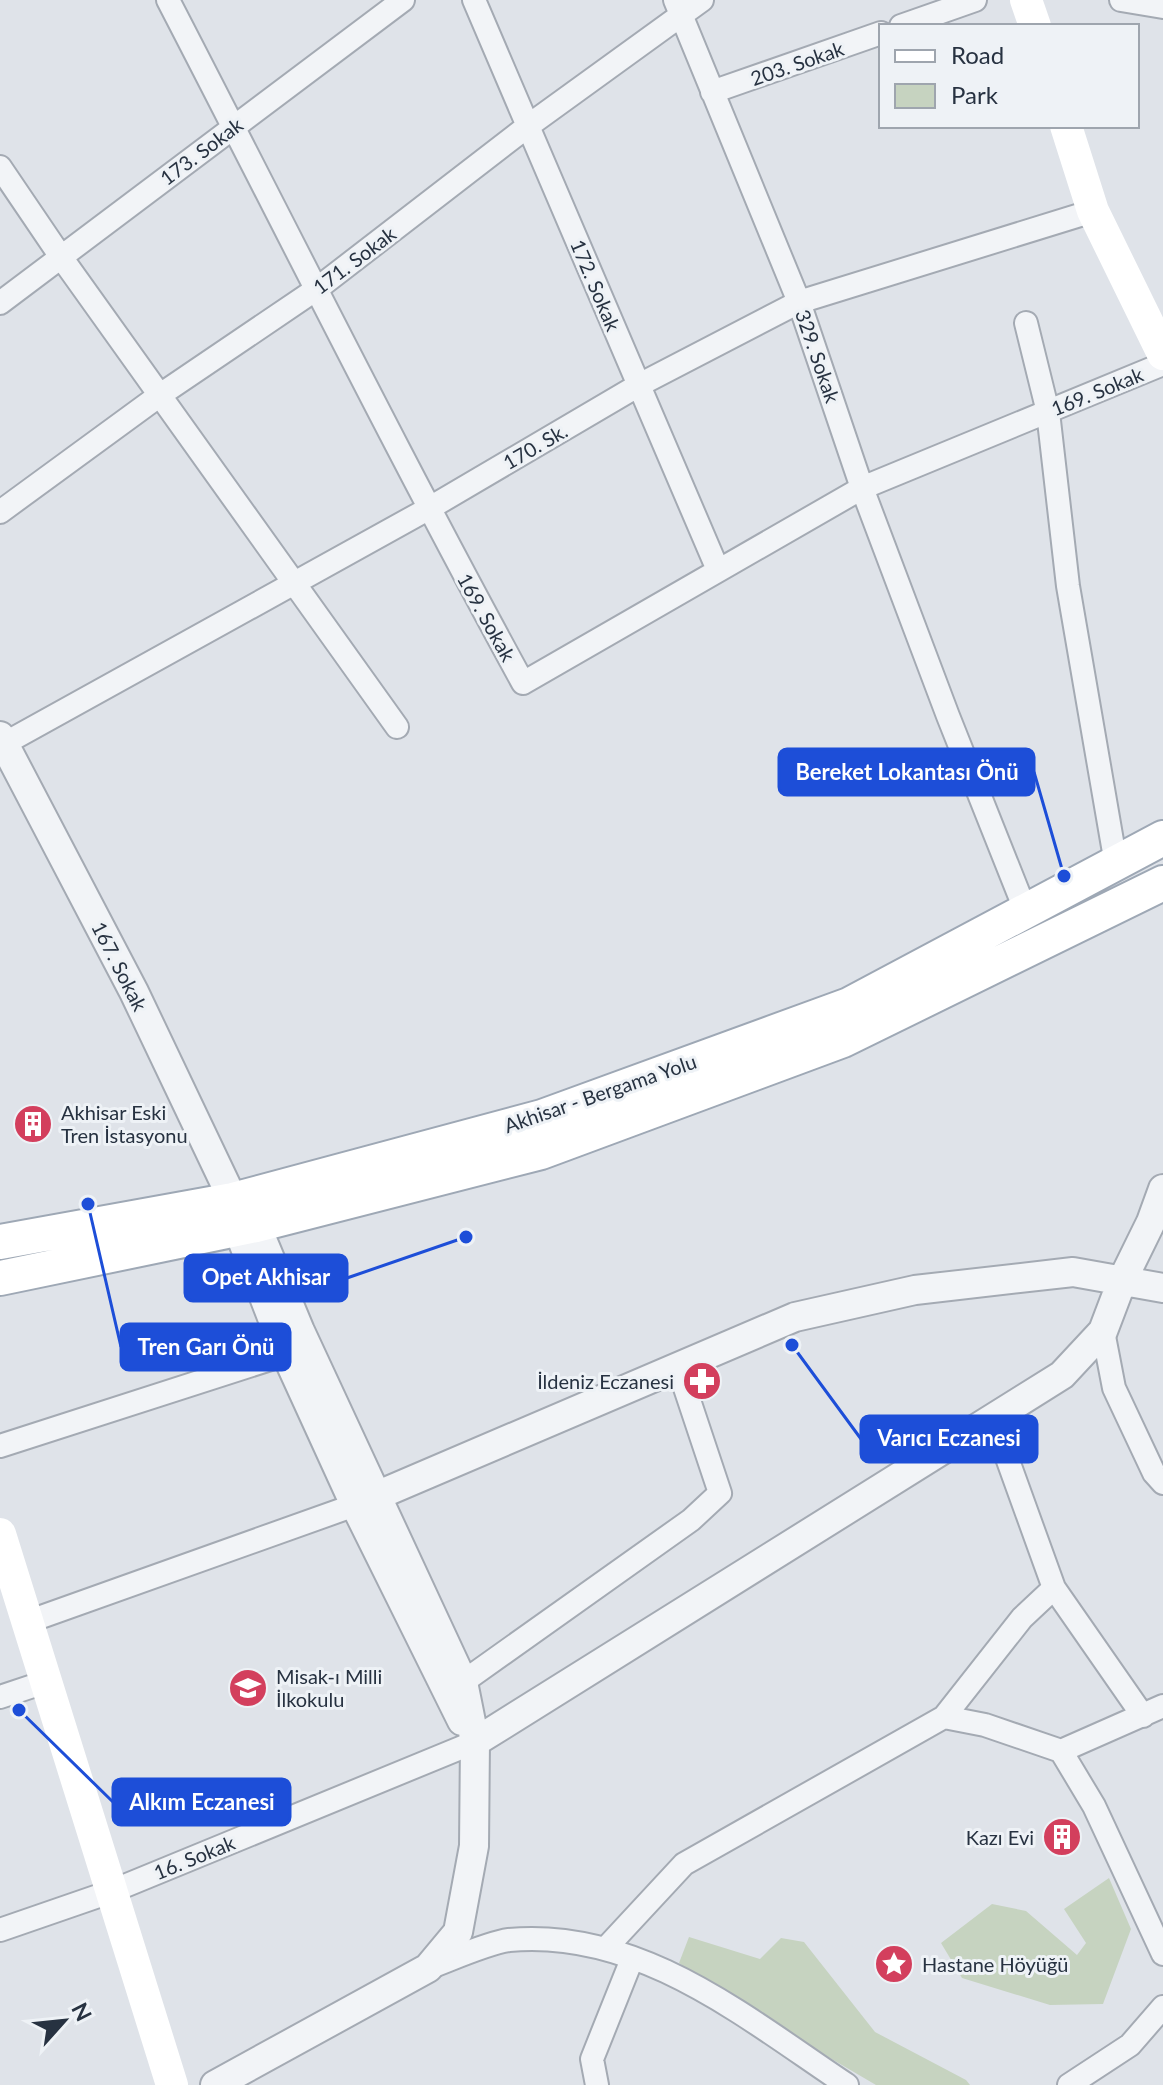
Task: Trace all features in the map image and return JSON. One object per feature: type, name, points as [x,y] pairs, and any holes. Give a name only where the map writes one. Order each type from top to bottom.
[{"type":"main road","points":[[1026,0],[1034,24]]},
{"type":"main road","points":[[1067,128],[1093,211],[1163,354]]},
{"type":"main road","name":"Akhisar - Bergama Yolu","points":[[0,1242],[242,1218],[542,1117],[849,1005],[1163,838]]},
{"type":"main road","name":"Akhisar - Bergama Yolu","points":[[0,1278],[242,1218],[541,1152],[843,1040],[1163,883]]},
{"type":"main road","points":[[0,1534],[172,2085]]},
{"type":"street","name":"169. Sokak","points":[[168,0],[318,288],[428,509],[523,683],[862,488],[1163,364]]},
{"type":"street","name":"173. Sokak","points":[[0,303],[403,0]]},
{"type":"street","name":"172. Sokak","points":[[474,0],[718,570]]},
{"type":"street","name":"171. Sokak","points":[[0,512],[160,395],[318,288],[678,8],[702,0]]},
{"type":"street","points":[[907,24],[975,0]]},
{"type":"street","points":[[1121,0],[1163,7]]},
{"type":"street","name":"329. Sokak","points":[[678,8],[799,302],[862,488],[1026,912]]},
{"type":"street","name":"203. Sokak","points":[[712,92],[879,34]]},
{"type":"street","points":[[0,167],[397,727]]},
{"type":"street","name":"170. Sk.","points":[[1,742],[295,584],[639,385],[799,302],[1093,211]]},
{"type":"street","points":[[1026,323],[1048,412],[1068,586],[1116,864]]},
{"type":"street","name":"167. Sokak","points":[[1,742],[134,992],[242,1218]]},
{"type":"street","points":[[475,1742],[1062,1375],[1103,1331],[1163,1189]]},
{"type":"street","points":[[242,1218],[286,1354],[463,1682],[475,1742],[474,1846],[458,1932],[428,1968]]},
{"type":"street","points":[[242,1218],[300,1331],[366,1500],[451,1703],[475,1742]]},
{"type":"street","points":[[27,1622],[366,1500],[795,1317],[915,1290],[1073,1272],[1163,1288]]},
{"type":"street","points":[[1103,1331],[1114,1388],[1154,1473],[1163,1483]]},
{"type":"street","points":[[0,1446],[286,1354]]},
{"type":"street","points":[[463,1682],[691,1520],[720,1493],[678,1367]]},
{"type":"street","points":[[993,1419],[1054,1588],[1153,1711],[1061,1751]]},
{"type":"street","points":[[606,1948],[684,1864],[944,1717],[1022,1618],[1054,1588]]},
{"type":"street","points":[[0,1697],[45,1682]]},
{"type":"street","points":[[944,1717],[985,1725],[1061,1751],[1094,1806],[1163,1954]]},
{"type":"street","name":"16. Sokak","points":[[0,1930],[110,1892],[475,1742]]},
{"type":"street","points":[[215,2085],[428,1968],[507,1940],[576,1942],[606,1948],[697,1986],[847,2085]]},
{"type":"street","points":[[597,2085],[592,2059],[632,1959]]},
{"type":"street","points":[[1069,2085],[1130,2045],[1163,2007]]},
{"type":"green space","points":[[1109,1878],[1131,1929],[1103,2004],[1050,2005],[962,1978],[941,1943],[992,1904],[1026,1911],[1077,1955],[1086,1943],[1064,1909]]},
{"type":"green space","points":[[689,1937],[760,1959],[781,1938],[804,1942],[875,2032],[966,2080],[970,2085],[876,2085],[731,2000],[679,1963]]},
{"type":"place","name":"Bereket Lokantası Önü","points":[[1064,876]]},
{"type":"place","name":"Akhisar Eski Tren İstasyonu","points":[[33,1124]]},
{"type":"place","name":"Tren Garı Önü","points":[[88,1204]]},
{"type":"place","name":"Opet Akhisar","points":[[466,1237]]},
{"type":"place","name":"Varıcı Eczanesi","points":[[792,1345]]},
{"type":"place","name":"İldeniz Eczanesi","points":[[702,1381]]},
{"type":"place","name":"Misak-ı Milli İlkokulu","points":[[248,1688]]},
{"type":"place","name":"Alkım Eczanesi","points":[[19,1710]]},
{"type":"place","name":"Kazı Evi","points":[[1062,1837]]},
{"type":"place","name":"Hastane Höyüğü","points":[[894,1964]]}]
